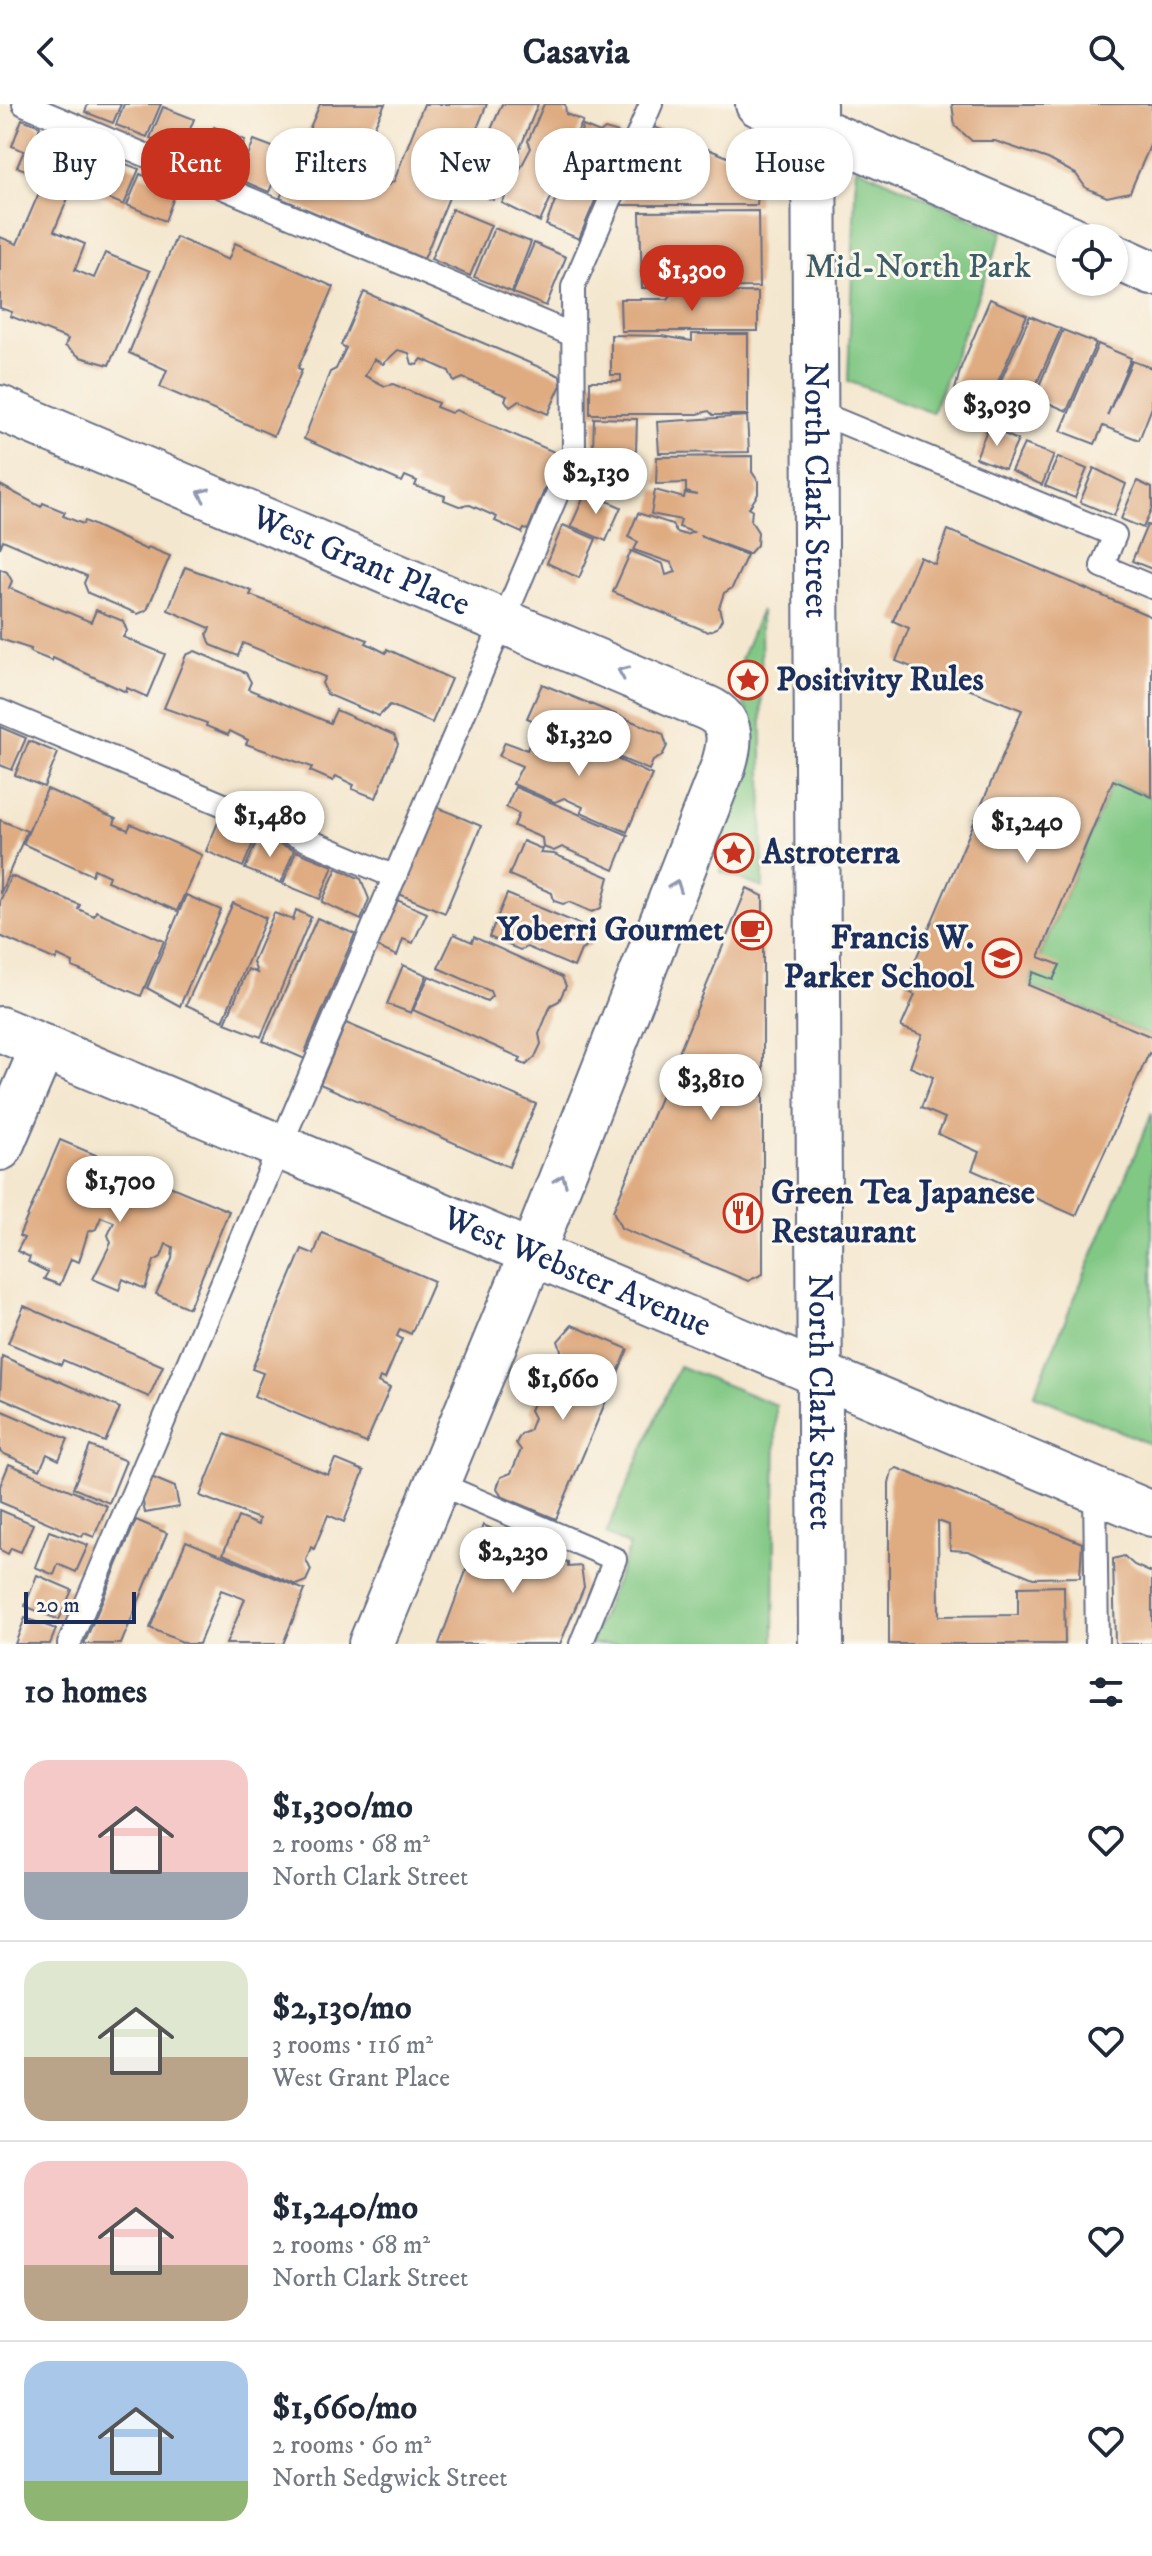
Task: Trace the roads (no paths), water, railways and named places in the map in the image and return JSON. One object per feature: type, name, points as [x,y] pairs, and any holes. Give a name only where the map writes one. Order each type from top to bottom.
[{"type":"street","points":[[758,104],[813,115],[1056,231]]},
{"type":"street","name":"North Clark Street","points":[[813,115],[821,1644]]},
{"type":"street","name":"West Grant Place","points":[[0,408],[720,714],[730,735],[723,767],[532,1253]]},
{"type":"street","name":"West Webster Avenue","points":[[0,1029],[1152,1514]]},
{"type":"street","points":[[0,1148],[43,1047]]},
{"type":"street","points":[[371,1644],[532,1253]]},
{"type":"lane","points":[[24,104],[573,335]]},
{"type":"lane","points":[[69,1644],[574,454],[573,287],[651,104]]},
{"type":"lane","points":[[815,411],[1115,535],[1102,566],[1152,587]]},
{"type":"lane","points":[[0,711],[395,877]]},
{"type":"lane","points":[[437,1483],[615,1559],[581,1644]]},
{"type":"lane","points":[[1095,1490],[1097,1644]]},
{"type":"place","name":"Positivity Rules","points":[[748,680]]},
{"type":"place","name":"Astroterra","points":[[734,853]]},
{"type":"place","name":"Yoberri Gourmet","points":[[752,930]]},
{"type":"place","name":"Francis W. Parker School","points":[[1002,958]]},
{"type":"place","name":"Green Tea Japanese Restaurant","points":[[743,1213]]},
{"type":"park label","name":"Mid-North Park","points":[[918,267]]}]
